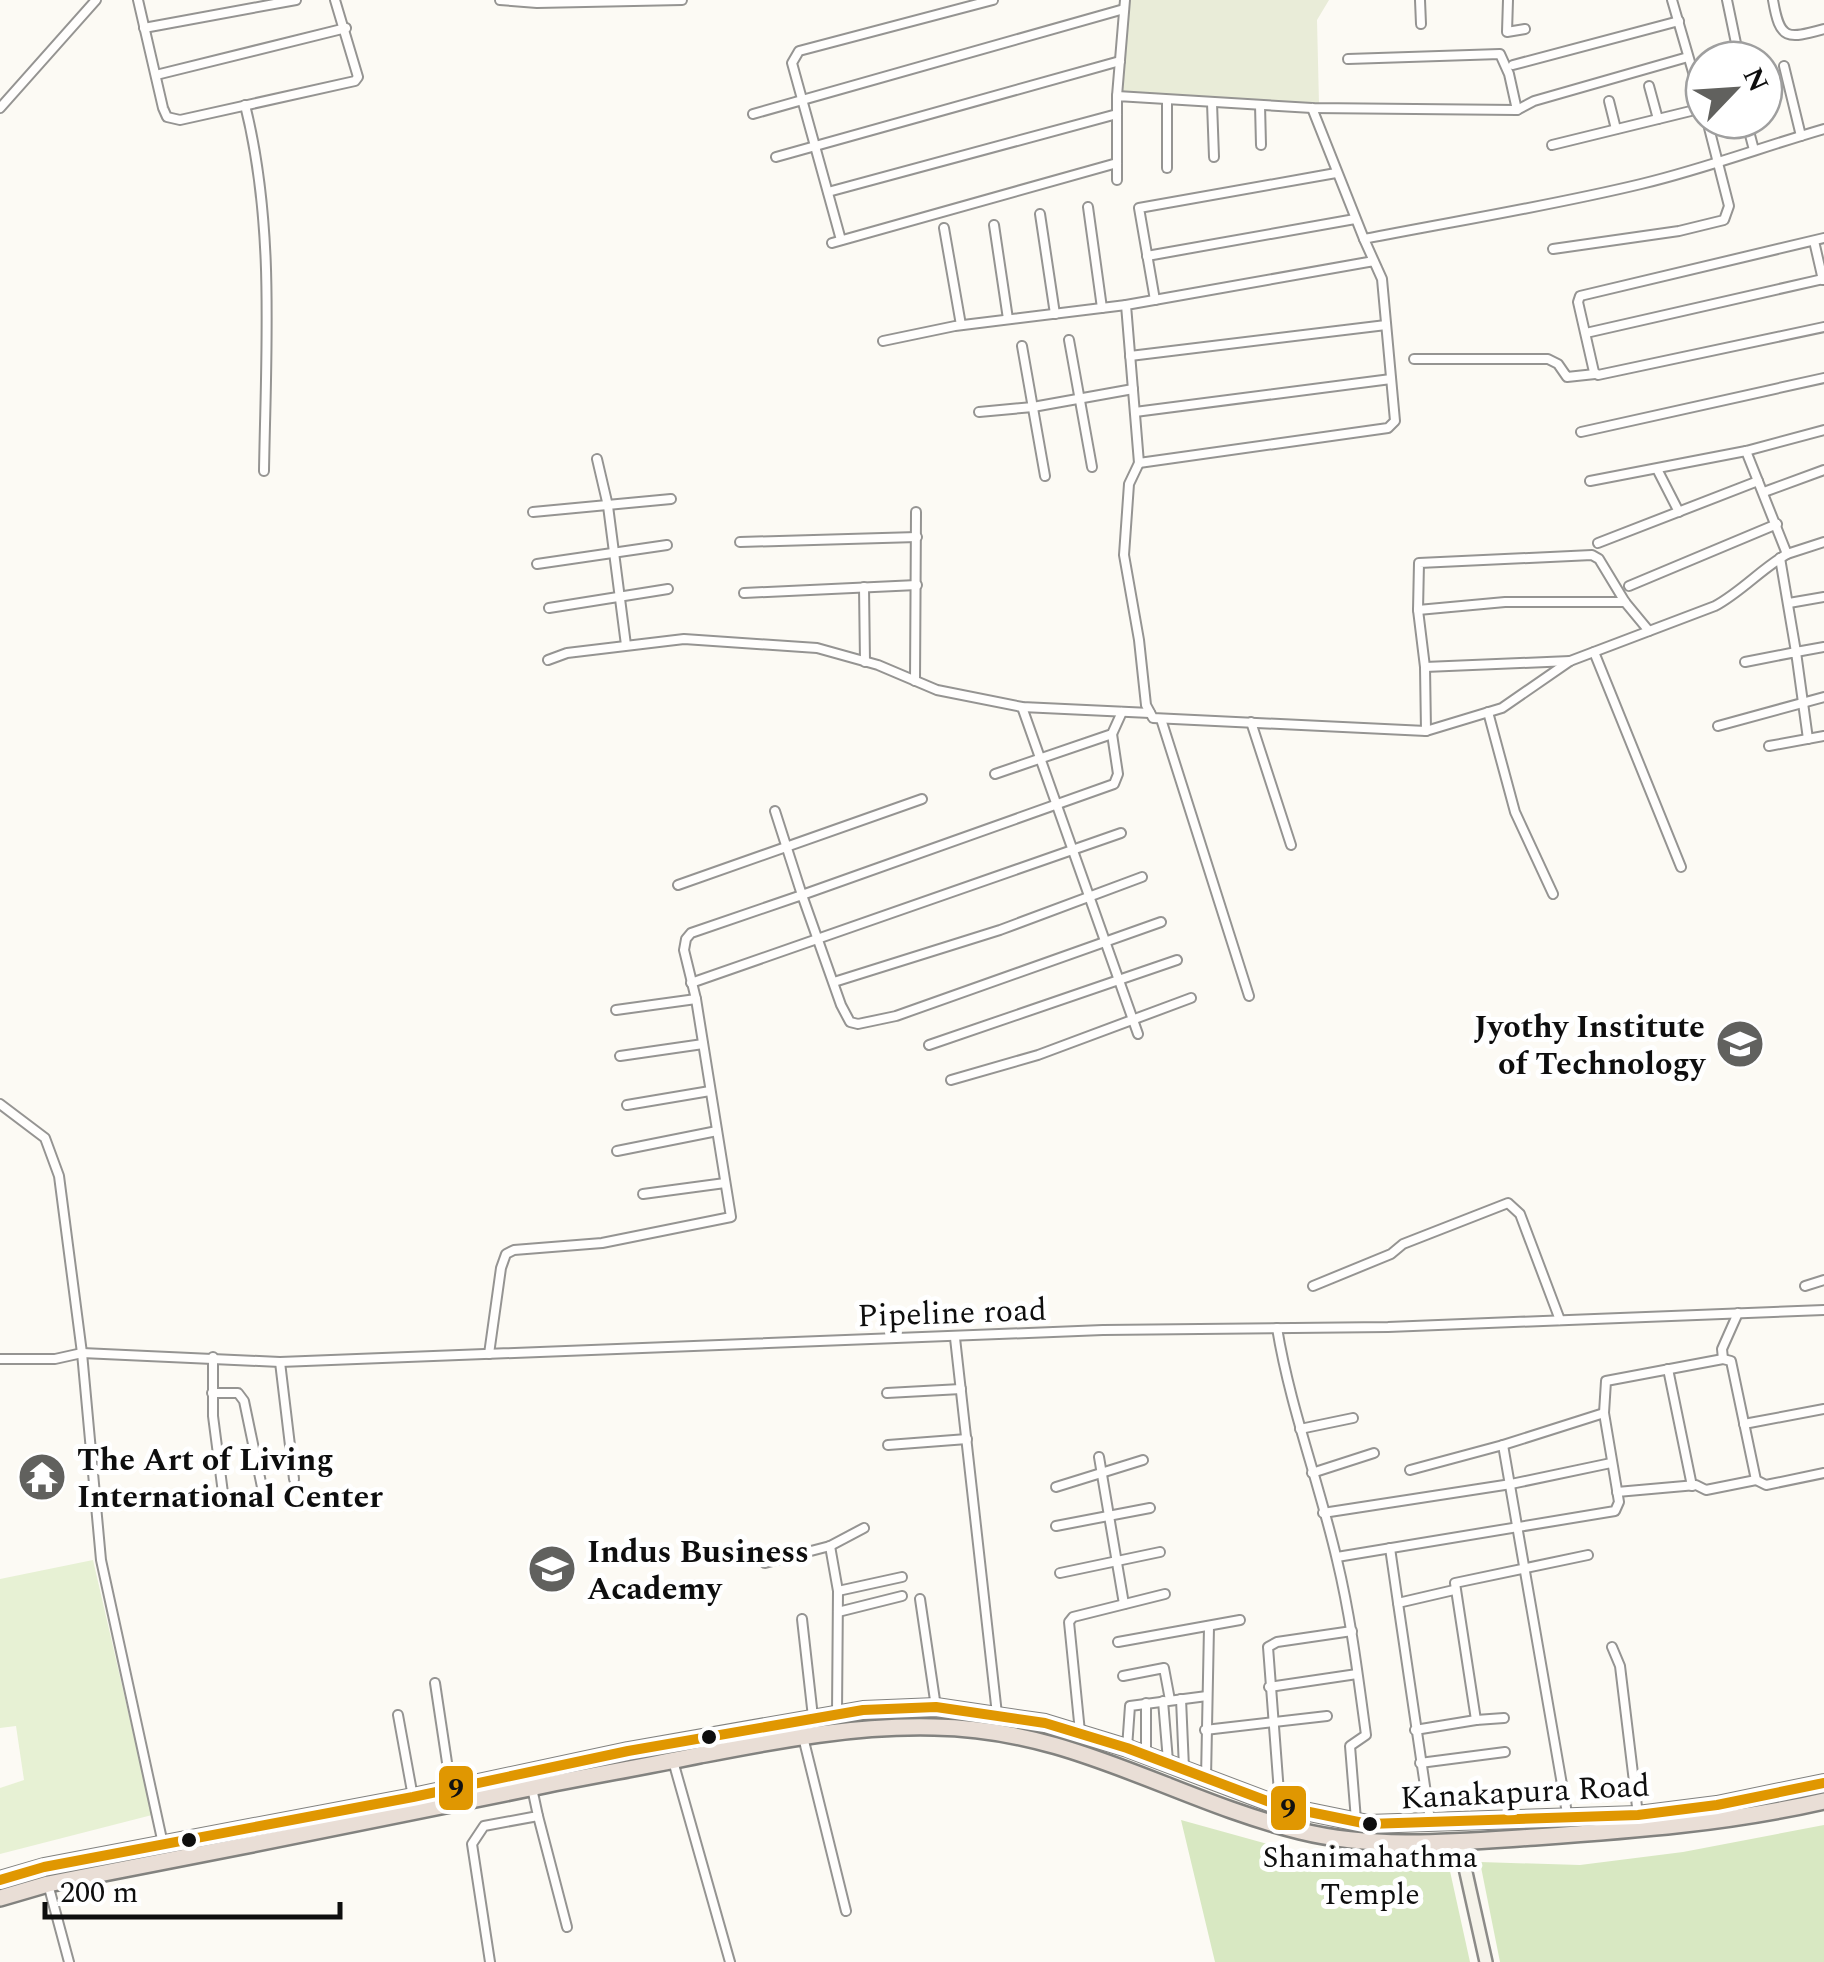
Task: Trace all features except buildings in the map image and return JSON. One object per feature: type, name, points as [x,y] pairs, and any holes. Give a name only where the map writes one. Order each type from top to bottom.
[{"type":"highway","name":"Kanakapura Road","points":[[0,1898],[48,1884],[492,1788],[628,1751],[837,1713],[936,1707],[996,1714],[1080,1732],[1280,1806],[1356,1823],[1638,1816],[1824,1783]]},
{"type":"highway","name":"Kanakapura Road","points":[[0,1880],[44,1867],[451,1788],[532,1788],[866,1727],[939,1726],[1002,1733],[1084,1752],[1238,1812],[1321,1836],[1370,1842],[1459,1842],[1697,1825],[1824,1801]]},
{"type":"highway","points":[[1238,1812],[1242,1793]]},
{"type":"street","points":[[0,108],[78,25],[96,0]]},
{"type":"street","points":[[138,0],[163,108],[172,120],[355,82],[358,76],[335,0]]},
{"type":"street","points":[[144,28],[296,0]]},
{"type":"street","points":[[500,0],[682,0]]},
{"type":"street","points":[[993,0],[799,51],[792,63],[828,192],[837,242],[1117,163]]},
{"type":"street","points":[[1420,0],[1422,24]]},
{"type":"street","points":[[1508,0],[1507,32],[1525,30]]},
{"type":"street","points":[[1672,0],[1684,41]]},
{"type":"street","points":[[1727,0],[1735,40]]},
{"type":"street","points":[[1774,0],[1784,34],[1793,37],[1824,29]]},
{"type":"street","points":[[753,114],[1124,4],[1117,96],[1117,180]]},
{"type":"street","points":[[1513,64],[1679,21]]},
{"type":"street","points":[[156,75],[346,28]]},
{"type":"street","points":[[1348,60],[1500,54],[1517,110]]},
{"type":"street","points":[[776,157],[1120,62]]},
{"type":"street","points":[[1117,96],[1312,108],[1517,110],[1534,101],[1684,62]]},
{"type":"street","points":[[1784,66],[1801,136]]},
{"type":"street","points":[[1650,86],[1658,120]]},
{"type":"street","points":[[1167,100],[1167,168]]},
{"type":"street","points":[[1609,101],[1616,129]]},
{"type":"street","points":[[1212,103],[1214,157]]},
{"type":"street","points":[[246,104],[254,139],[267,264],[264,471]]},
{"type":"street","points":[[1260,105],[1261,145]]},
{"type":"street","points":[[1139,462],[1388,428],[1394,422],[1382,280],[1312,108]]},
{"type":"street","points":[[828,192],[1117,114]]},
{"type":"street","points":[[1552,145],[1684,114]]},
{"type":"street","points":[[1364,239],[1636,185],[1721,163],[1824,129]]},
{"type":"street","points":[[1552,249],[1679,231],[1724,220],[1729,206],[1714,140]]},
{"type":"street","points":[[1751,140],[1754,150]]},
{"type":"street","points":[[1154,300],[1139,208],[1336,173]]},
{"type":"street","points":[[1088,207],[1102,308]]},
{"type":"street","points":[[1040,214],[1055,314]]},
{"type":"street","points":[[1147,256],[1355,218]]},
{"type":"street","points":[[994,225],[1008,319]]},
{"type":"street","points":[[944,228],[962,325]]},
{"type":"street","points":[[1586,333],[1824,281],[1819,240],[1580,296],[1578,302],[1596,374]]},
{"type":"street","points":[[883,340],[962,325],[1126,305],[1374,261]]},
{"type":"street","points":[[1126,305],[1139,462],[1130,484],[1124,555],[1153,718],[1426,731],[1502,708],[1570,662],[1732,597],[1784,556],[1824,542]]},
{"type":"street","points":[[1130,356],[1386,325]]},
{"type":"street","points":[[1414,359],[1548,359],[1558,364],[1567,378],[1604,374],[1824,326]]},
{"type":"street","points":[[1069,340],[1092,467]]},
{"type":"street","points":[[1022,346],[1046,476]]},
{"type":"street","points":[[1582,432],[1824,378]]},
{"type":"street","points":[[1135,412],[1391,379]]},
{"type":"street","points":[[979,412],[1034,408],[1133,390]]},
{"type":"street","points":[[1590,481],[1746,451],[1824,430]]},
{"type":"street","points":[[1746,451],[1777,524],[1784,556],[1808,740]]},
{"type":"street","points":[[597,459],[608,506],[626,645]]},
{"type":"street","points":[[1656,468],[1679,512]]},
{"type":"street","points":[[1764,492],[1824,470]]},
{"type":"street","points":[[1598,543],[1758,481]]},
{"type":"street","points":[[533,512],[671,499]]},
{"type":"street","points":[[915,681],[916,512]]},
{"type":"street","points":[[1629,586],[1777,524]]},
{"type":"street","points":[[740,542],[916,537]]},
{"type":"street","points":[[537,564],[667,546]]},
{"type":"street","points":[[1426,731],[1425,666],[1418,610],[1420,563],[1592,554],[1649,631]]},
{"type":"street","points":[[744,592],[917,585]]},
{"type":"street","points":[[864,588],[865,662]]},
{"type":"street","points":[[549,608],[668,589]]},
{"type":"street","points":[[1789,604],[1824,597]]},
{"type":"street","points":[[1418,610],[1505,602],[1625,602]]},
{"type":"street","points":[[548,660],[567,653],[684,639],[817,648],[936,690],[1022,707],[1150,713]]},
{"type":"street","points":[[1745,662],[1824,646]]},
{"type":"street","points":[[1594,652],[1681,868]]},
{"type":"street","points":[[1425,666],[1570,662]]},
{"type":"street","points":[[1718,726],[1824,697]]},
{"type":"street","points":[[1022,707],[1138,1034]]},
{"type":"street","points":[[490,1354],[506,1254],[602,1242],[730,1217],[696,999],[684,950],[691,933],[1118,781],[1112,734],[1122,712]]},
{"type":"street","points":[[1488,712],[1515,812],[1553,894]]},
{"type":"street","points":[[1160,719],[1249,996]]},
{"type":"street","points":[[1251,722],[1291,845]]},
{"type":"street","points":[[994,774],[1112,734]]},
{"type":"street","points":[[1769,746],[1824,736]]},
{"type":"street","points":[[678,885],[922,799]]},
{"type":"street","points":[[775,811],[850,1022],[858,1024],[896,1016],[1161,922]]},
{"type":"street","points":[[692,983],[1121,833]]},
{"type":"street","points":[[834,982],[1000,930],[1142,878]]},
{"type":"street","points":[[929,1046],[1177,960]]},
{"type":"street","points":[[951,1080],[1038,1055],[1192,998]]},
{"type":"street","points":[[616,1010],[696,999]]},
{"type":"street","points":[[620,1056],[703,1044]]},
{"type":"street","points":[[627,1105],[710,1092]]},
{"type":"street","points":[[0,1104],[46,1138],[59,1176],[82,1354],[102,1560],[164,1844]]},
{"type":"street","points":[[617,1151],[717,1131]]},
{"type":"street","points":[[643,1194],[725,1182]]},
{"type":"street","points":[[1313,1286],[1391,1254],[1403,1244],[1508,1203],[1520,1214],[1560,1320]]},
{"type":"street","points":[[1805,1286],[1824,1280]]},
{"type":"street","name":"Pipeline road","points":[[82,1354],[280,1362],[1111,1330],[1824,1310]]},
{"type":"street","points":[[1723,1359],[1722,1349],[1738,1314]]},
{"type":"street","points":[[1277,1328],[1352,1631],[1366,1735],[1350,1746],[1356,1823]]},
{"type":"street","points":[[954,1338],[996,1714]]},
{"type":"street","points":[[0,1359],[82,1354]]},
{"type":"street","points":[[212,1357],[212,1393],[224,1493]]},
{"type":"street","points":[[1336,1557],[1615,1511],[1620,1502],[1604,1413],[1606,1381],[1723,1359],[1730,1361],[1756,1480]]},
{"type":"street","points":[[280,1362],[294,1479]]},
{"type":"street","points":[[1668,1370],[1692,1486]]},
{"type":"street","points":[[887,1393],[961,1390]]},
{"type":"street","points":[[212,1393],[238,1392],[244,1401],[262,1492]]},
{"type":"street","points":[[1744,1424],[1824,1409]]},
{"type":"street","points":[[1410,1470],[1604,1413]]},
{"type":"street","points":[[1300,1428],[1353,1418]]},
{"type":"street","points":[[888,1445],[968,1439]]},
{"type":"street","points":[[1503,1445],[1568,1819]]},
{"type":"street","points":[[1312,1473],[1374,1453]]},
{"type":"street","points":[[1099,1457],[1124,1604]]},
{"type":"street","points":[[1056,1488],[1142,1460]]},
{"type":"street","points":[[1324,1513],[1511,1484],[1611,1463]]},
{"type":"street","points":[[1617,1492],[1692,1486],[1706,1490],[1756,1480],[1766,1485],[1824,1473]]},
{"type":"street","points":[[1056,1526],[1150,1508]]},
{"type":"street","points":[[765,1563],[830,1546],[864,1528]]},
{"type":"street","points":[[830,1546],[838,1591],[837,1713]]},
{"type":"street","points":[[1390,1548],[1430,1824]]},
{"type":"street","points":[[1060,1574],[1160,1552]]},
{"type":"street","points":[[1476,1720],[1455,1582],[1588,1555]]},
{"type":"street","points":[[838,1591],[902,1576]]},
{"type":"street","points":[[1398,1603],[1454,1590]]},
{"type":"street","points":[[1080,1732],[1069,1622],[1074,1617],[1165,1594]]},
{"type":"street","points":[[838,1612],[902,1596]]},
{"type":"street","points":[[920,1599],[936,1707]]},
{"type":"street","points":[[802,1619],[813,1717]]},
{"type":"street","points":[[1118,1642],[1240,1620]]},
{"type":"street","points":[[1206,1780],[1209,1627]]},
{"type":"street","points":[[1280,1806],[1268,1648],[1352,1631]]},
{"type":"street","points":[[1612,1647],[1620,1666],[1638,1816]]},
{"type":"street","points":[[1123,1676],[1164,1668],[1168,1764]]},
{"type":"street","points":[[1270,1687],[1358,1674]]},
{"type":"street","points":[[435,1683],[451,1788]]},
{"type":"street","points":[[1127,1748],[1130,1706],[1206,1696]]},
{"type":"street","points":[[1181,1699],[1184,1772]]},
{"type":"street","points":[[1146,1703],[1146,1755]]},
{"type":"street","points":[[398,1715],[413,1797]]},
{"type":"street","points":[[1205,1730],[1327,1716]]},
{"type":"street","points":[[1415,1730],[1504,1718]]},
{"type":"street","points":[[803,1736],[846,1911]]},
{"type":"street","points":[[1420,1763],[1505,1752]]},
{"type":"street","points":[[673,1760],[730,1962]]},
{"type":"street","points":[[532,1788],[567,1927]]},
{"type":"street","points":[[490,1962],[472,1844],[484,1826],[538,1816]]},
{"type":"street","points":[[1459,1842],[1486,1962]]},
{"type":"street","points":[[48,1884],[70,1962]]},
{"type":"green space","points":[[1130,0],[1329,0],[1317,20],[1319,104],[1123,92]]},
{"type":"green space","points":[[93,1560],[152,1815],[0,1854],[0,1788],[24,1780],[16,1726],[0,1728],[0,1579]]},
{"type":"green space","points":[[1181,1820],[1293,1851],[1405,1864],[1448,1862],[1470,1962],[1215,1962]]},
{"type":"green space","points":[[1824,1825],[1824,1962],[1500,1962],[1480,1862],[1580,1865],[1683,1852]]},
{"type":"transit line","name":"9","points":[[0,1880],[44,1867],[413,1797],[628,1751],[863,1710],[936,1707],[1045,1723],[1127,1748],[1280,1806],[1368,1824],[1638,1815],[1717,1805],[1824,1783]]},
{"type":"place","name":"Jyothy Institute of Technology","points":[[1740,1044]]},
{"type":"place","name":"The Art of Living International Center","points":[[42,1477]]},
{"type":"place","name":"Indus Business Academy","points":[[552,1569]]},
{"type":"place","name":"Shanimahathma Temple","points":[[1370,1824]]}]
